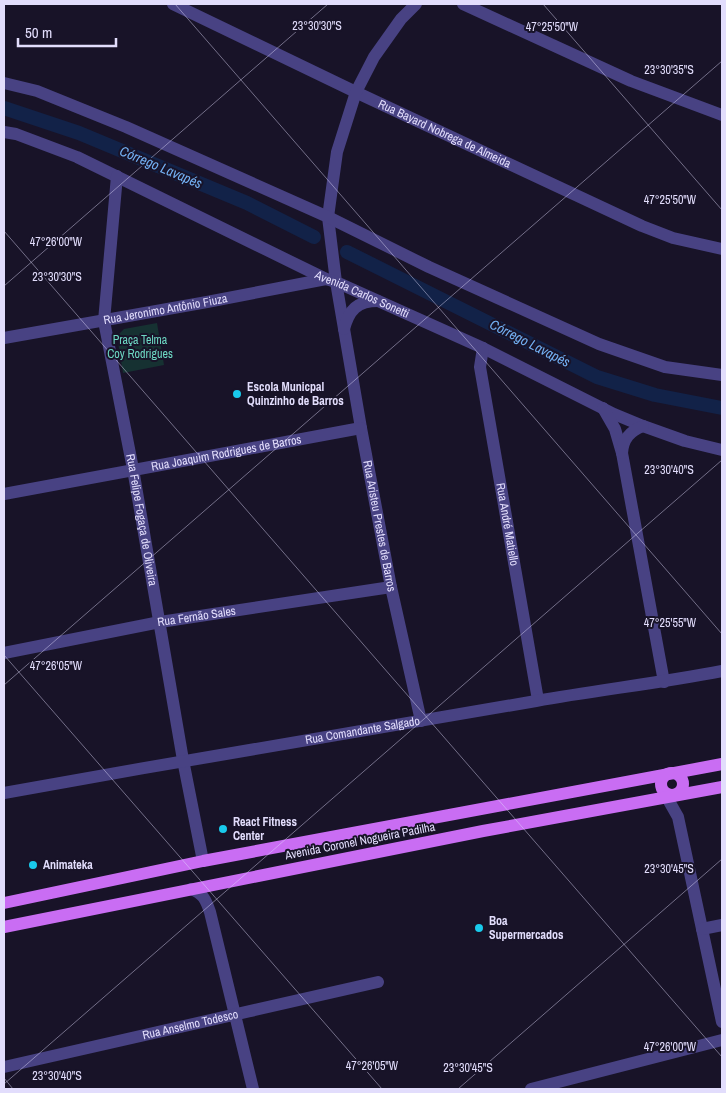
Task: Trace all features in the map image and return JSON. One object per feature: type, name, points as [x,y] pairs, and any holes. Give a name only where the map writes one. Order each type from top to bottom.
[{"type":"main road","name":"Avenida Coronel Nogueira Padilha","points":[[4,903],[203,861],[722,764]]},
{"type":"main road","points":[[669,774],[681,778],[682,784],[674,794],[661,789],[660,783],[669,774]]},
{"type":"main road","name":"Avenida Coronel Nogueira Padilha","points":[[4,927],[191,888],[674,794],[722,787]]},
{"type":"street","name":"Rua Bayard Nobrega de Almeida","points":[[173,4],[642,226],[673,238],[722,249]]},
{"type":"street","name":"Rua Aristeu Prestes de Barros","points":[[416,4],[401,19],[374,57],[356,92],[338,152],[328,217],[331,281],[344,329],[391,586],[421,721]]},
{"type":"street","points":[[463,4],[631,81],[722,116]]},
{"type":"street","points":[[4,83],[37,90],[117,123],[328,217],[430,267],[599,344],[665,367],[722,375]]},
{"type":"street","name":"Avenida Carlos Sonetti","points":[[4,132],[16,134],[77,157],[331,281],[483,348],[643,426],[686,441],[722,450]]},
{"type":"street","name":"Rua Felipe Fogaça de Oliveira","points":[[117,176],[104,321],[133,469],[183,760],[203,861]]},
{"type":"street","name":"Rua Jeronimo Antônio Fiuza","points":[[4,338],[331,281]]},
{"type":"street","points":[[344,329],[347,318],[354,309],[363,302],[378,301]]},
{"type":"street","name":"Rua André Matiello","points":[[483,348],[480,367],[538,700]]},
{"type":"street","points":[[603,408],[615,429],[622,454],[664,682]]},
{"type":"street","points":[[622,454],[623,443],[629,434],[643,426]]},
{"type":"street","name":"Rua Joaquim Rodrigues de Barros","points":[[4,494],[361,428]]},
{"type":"street","name":"Rua Fernão Sales","points":[[4,653],[160,622],[391,586]]},
{"type":"street","name":"Rua Comandante Salgado","points":[[4,793],[183,760],[722,671]]},
{"type":"street","points":[[674,794],[722,1022]]},
{"type":"street","points":[[210,912],[212,894],[216,887],[224,882]]},
{"type":"street","points":[[191,888],[204,896],[210,912],[253,1089]]},
{"type":"street","points":[[702,929],[722,925]]},
{"type":"street","name":"Rua Anselmo Todesco","points":[[4,1067],[378,982]]},
{"type":"street","points":[[531,1089],[722,1040]]},
{"type":"green space","name":"Praça Telma Coy Rodrigues","points":[[157,323],[164,365],[123,373],[117,336],[124,329]]},
{"type":"waterway","name":"Córrego Lavapés","points":[[4,108],[79,133],[247,203],[314,237]]},
{"type":"waterway","name":"Córrego Lavapés","points":[[347,252],[597,377],[655,395],[722,408]]},
{"type":"place","name":"Escola Municpal Quinzinho de Barros","points":[[237,394]]},
{"type":"place","name":"React Fitness Center","points":[[223,829]]},
{"type":"place","name":"Animateka","points":[[33,865]]},
{"type":"place","name":"Boa Supermercados","points":[[479,928]]}]
